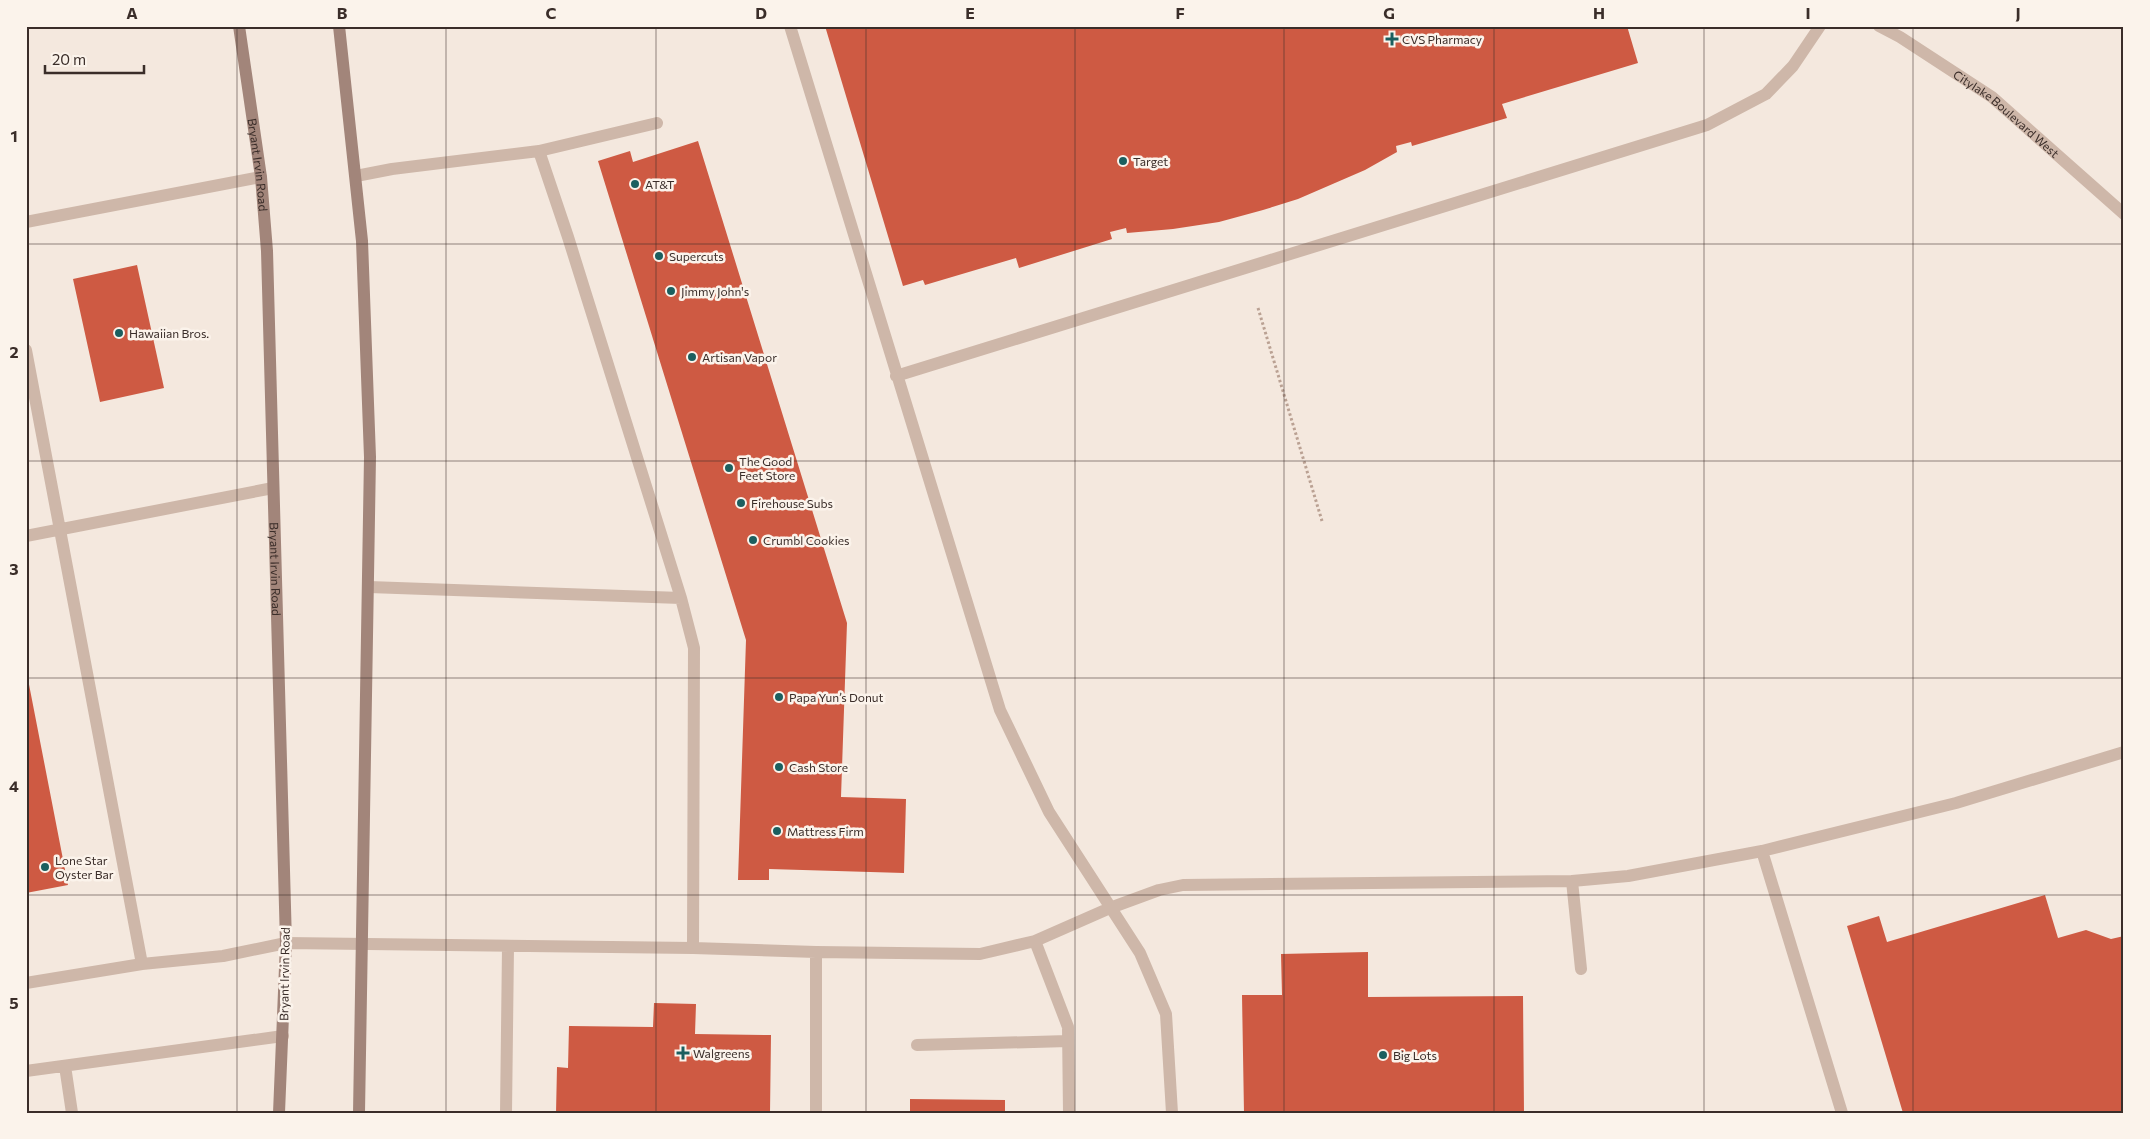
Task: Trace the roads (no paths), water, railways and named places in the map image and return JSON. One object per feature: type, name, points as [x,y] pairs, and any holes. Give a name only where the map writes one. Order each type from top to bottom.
[{"type":"main road","name":"Bryant Irvin Road","points":[[239,26],[261,177],[267,251],[286,943],[279,1113]]},
{"type":"main road","points":[[339,26],[362,241],[369,447],[359,1113]]},
{"type":"street","points":[[790,26],[1000,710],[1049,812],[1140,953],[1166,1014],[1172,1113]]},
{"type":"street","points":[[896,376],[1707,125],[1766,94],[1793,66],[1820,26]]},
{"type":"street","name":"Citylake Boulevard West","points":[[1879,26],[1900,37],[1992,97],[2124,214]]},
{"type":"street","points":[[356,176],[392,169],[539,151],[657,123]]},
{"type":"street","points":[[539,151],[568,237],[681,598],[694,648],[693,948]]},
{"type":"street","points":[[26,222],[261,177]]},
{"type":"street","points":[[26,350],[142,964]]},
{"type":"street","points":[[26,536],[273,488]]},
{"type":"street","points":[[368,587],[681,598]]},
{"type":"street","points":[[26,983],[142,964],[222,956],[286,943],[980,954],[1035,941],[1110,908],[1159,890],[1183,885],[1572,881],[1628,876],[1762,850],[1956,803],[2124,752]]},
{"type":"street","points":[[1762,850],[1842,1113]]},
{"type":"street","points":[[1572,881],[1582,969]]},
{"type":"street","points":[[1035,941],[1068,1027],[1069,1113]]},
{"type":"street","points":[[506,1113],[508,947]]},
{"type":"street","points":[[816,952],[816,1113]]},
{"type":"street","points":[[26,1071],[283,1036]]},
{"type":"street","points":[[917,1045],[1068,1041]]},
{"type":"street","points":[[65,1066],[72,1113]]},
{"type":"place","name":"CVS Pharmacy","points":[[1392,39]]},
{"type":"place","name":"Target","points":[[1123,161]]},
{"type":"place","name":"AT&T","points":[[635,184]]},
{"type":"place","name":"Supercuts","points":[[659,256]]},
{"type":"place","name":"Jimmy John's","points":[[671,291]]},
{"type":"place","name":"Hawaiian Bros.","points":[[119,333]]},
{"type":"place","name":"Artisan Vapor","points":[[692,357]]},
{"type":"place","name":"The Good Feet Store","points":[[729,468]]},
{"type":"place","name":"Firehouse Subs","points":[[741,503]]},
{"type":"place","name":"Crumbl Cookies","points":[[753,540]]},
{"type":"place","name":"Papa Yun’s Donut","points":[[779,697]]},
{"type":"place","name":"Cash Store","points":[[779,767]]},
{"type":"place","name":"Mattress Firm","points":[[777,831]]},
{"type":"place","name":"Lone Star Oyster Bar","points":[[45,867]]},
{"type":"place","name":"Walgreens","points":[[683,1053]]},
{"type":"place","name":"Big Lots","points":[[1383,1055]]}]
